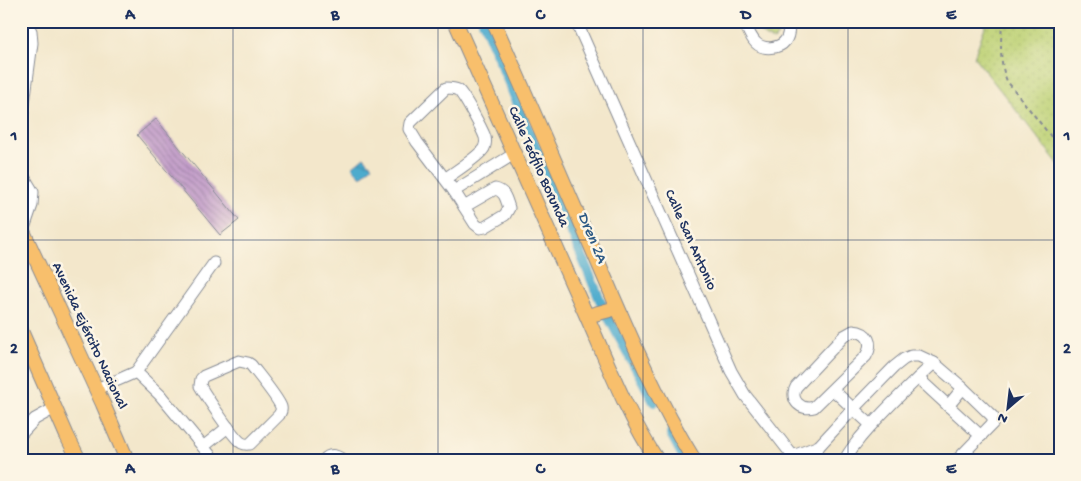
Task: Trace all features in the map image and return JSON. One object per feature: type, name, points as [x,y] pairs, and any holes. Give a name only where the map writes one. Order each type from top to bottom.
[{"type":"main road","name":"Calle Teófilo Borunda","points":[[455,21],[514,154],[590,315],[618,389],[657,460]]},
{"type":"main road","name":"Calle Teófilo Borunda","points":[[493,21],[614,308],[671,422],[694,460]]},
{"type":"main road","name":"Avenida Ejército Nacional","points":[[22,230],[127,460]]},
{"type":"main road","points":[[590,315],[614,308]]},
{"type":"main road","points":[[21,331],[79,460]]},
{"type":"street","points":[[21,126],[32,43],[31,31],[25,21]]},
{"type":"street","name":"Calle San Antonio","points":[[576,21],[731,371],[745,395],[792,458]]},
{"type":"street","points":[[744,21],[756,44],[764,48],[777,47],[785,42],[788,35],[788,21]]},
{"type":"street","points":[[445,179],[478,155],[485,147],[486,142],[475,118],[459,91],[451,88],[446,88],[410,123],[410,126],[411,133],[464,207]]},
{"type":"street","points":[[454,191],[514,154]]},
{"type":"street","points":[[21,172],[32,192],[32,205],[22,230]]},
{"type":"street","points":[[96,389],[136,372],[214,263]]},
{"type":"street","points":[[853,331],[862,333],[869,340],[869,351],[860,363],[833,390],[814,407],[810,408],[804,408],[794,396],[796,387],[844,336],[853,331]]},
{"type":"street","points":[[812,460],[819,446],[894,367],[904,359],[911,356],[919,356],[934,363],[993,417],[993,423],[957,460]]},
{"type":"street","points":[[239,361],[248,362],[278,401],[281,412],[250,444],[240,442],[228,427],[204,394],[200,382],[204,376],[239,361]]},
{"type":"street","points":[[844,460],[871,425],[934,363]]},
{"type":"street","points":[[136,372],[160,395],[214,460]]},
{"type":"street","points":[[918,378],[981,436]]},
{"type":"street","points":[[948,406],[963,388]]},
{"type":"street","points":[[833,390],[871,425]]},
{"type":"street","points":[[21,434],[35,419],[55,408]]},
{"type":"street","points":[[203,447],[228,427]]},
{"type":"street","points":[[792,458],[819,446]]},
{"type":"street","points":[[324,460],[331,455],[336,455],[343,460]]},
{"type":"path","points":[[1002,21],[1001,58],[1007,81],[1060,148]]},
{"type":"green space","points":[[754,21],[780,21],[781,31],[774,40],[770,39],[761,34]]},
{"type":"green space","points":[[987,21],[1060,21],[1060,166],[974,57]]},
{"type":"water","points":[[364,157],[372,166],[361,177],[352,167]]},
{"type":"building","points":[[156,119],[239,220],[220,235],[137,135]]},
{"type":"waterway","name":"Dren 2A","points":[[483,21],[603,307],[654,402]]},
{"type":"waterway","name":"Dren 2A","points":[[671,434],[685,460]]}]
